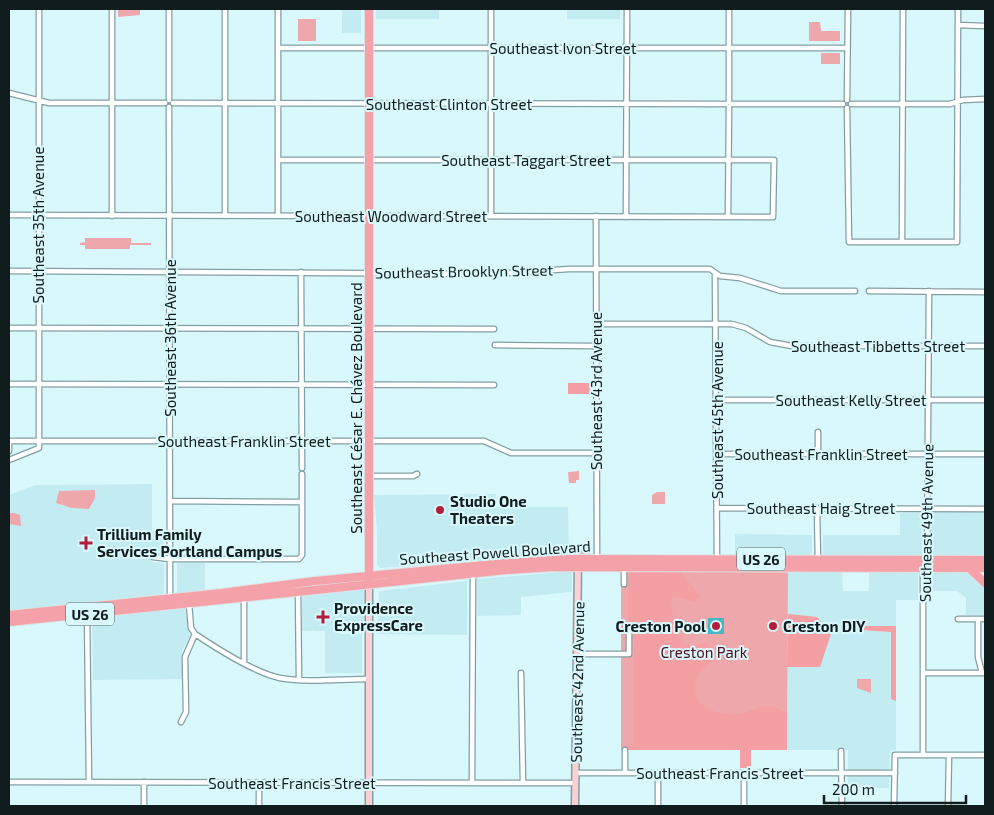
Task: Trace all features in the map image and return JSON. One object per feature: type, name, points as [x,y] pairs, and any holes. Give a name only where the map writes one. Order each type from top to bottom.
[{"type":"main road","name":"Southeast César E. Chávez Boulevard","points":[[369,9],[369,585]]},
{"type":"main road","name":"Southeast Powell Boulevard","points":[[9,614],[160,607],[244,595],[298,583],[369,576],[578,562],[925,563],[985,560]]},
{"type":"main road","name":"Southeast Powell Boulevard","points":[[925,563],[985,568]]},
{"type":"main road","points":[[968,567],[985,583]]},
{"type":"main road","name":"Southeast Powell Boulevard","points":[[9,622],[170,598],[298,592],[369,585],[472,570]]},
{"type":"main road","points":[[189,604],[194,596]]},
{"type":"main road","points":[[160,607],[170,598]]},
{"type":"street","name":"Southeast 35th Avenue","points":[[39,9],[39,441]]},
{"type":"street","points":[[112,9],[112,216]]},
{"type":"street","name":"Southeast 36th Avenue","points":[[169,9],[170,598]]},
{"type":"street","points":[[224,216],[225,9]]},
{"type":"street","points":[[278,9],[278,216]]},
{"type":"street","points":[[491,9],[491,216]]},
{"type":"street","points":[[626,217],[627,9]]},
{"type":"street","points":[[728,216],[729,9]]},
{"type":"street","points":[[848,9],[849,242],[957,242],[958,9]]},
{"type":"street","points":[[902,242],[903,9]]},
{"type":"street","points":[[958,25],[985,26]]},
{"type":"street","name":"Southeast Ivon Street","points":[[278,48],[847,48]]},
{"type":"street","name":"Southeast Clinton Street","points":[[9,93],[49,103],[950,104],[964,100],[985,99]]},
{"type":"street","name":"Southeast Taggart Street","points":[[278,160],[774,160],[773,217]]},
{"type":"street","name":"Southeast Woodward Street","points":[[9,215],[773,217]]},
{"type":"street","name":"Southeast 43rd Avenue","points":[[596,216],[597,562]]},
{"type":"street","name":"Southeast Brooklyn Street","points":[[9,271],[493,274],[596,269],[710,269],[720,276],[748,280],[782,291],[855,291]]},
{"type":"street","points":[[301,272],[302,468]]},
{"type":"street","name":"Southeast 45th Avenue","points":[[715,273],[717,562]]},
{"type":"street","points":[[870,291],[985,292]]},
{"type":"street","name":"Southeast 49th Avenue","points":[[924,755],[928,291]]},
{"type":"street","name":"Southeast Tibbetts Street","points":[[596,324],[716,323],[738,325],[754,332],[765,340],[780,345],[985,346]]},
{"type":"street","points":[[9,328],[494,329]]},
{"type":"street","points":[[495,345],[596,346]]},
{"type":"street","points":[[9,384],[494,385]]},
{"type":"street","name":"Southeast Kelly Street","points":[[717,400],[985,400]]},
{"type":"street","points":[[818,432],[818,454]]},
{"type":"street","points":[[9,441],[9,451]]},
{"type":"street","name":"Southeast Franklin Street","points":[[9,441],[484,441],[511,453],[597,453]]},
{"type":"street","points":[[9,460],[39,448],[39,441]]},
{"type":"street","name":"Southeast Franklin Street","points":[[717,454],[985,454]]},
{"type":"street","points":[[153,557],[170,559],[301,558],[302,474]]},
{"type":"street","points":[[369,476],[413,476],[417,474]]},
{"type":"street","points":[[170,502],[302,502]]},
{"type":"street","name":"Southeast Haig Street","points":[[718,508],[985,508]]},
{"type":"street","points":[[817,508],[818,563]]},
{"type":"street","name":"Southeast 42nd Avenue","points":[[575,806],[578,562]]},
{"type":"street","points":[[624,584],[625,562]]},
{"type":"street","points":[[472,570],[472,783]]},
{"type":"street","name":"Southeast César E. Chávez Boulevard","points":[[369,585],[369,806]]},
{"type":"street","points":[[298,592],[298,679]]},
{"type":"street","points":[[244,595],[244,663]]},
{"type":"street","points":[[189,604],[191,628],[195,634],[244,663],[273,676],[298,679],[368,679]]},
{"type":"street","points":[[86,610],[89,782]]},
{"type":"street","points":[[958,618],[985,618]]},
{"type":"street","points":[[924,673],[984,673],[978,657],[978,618]]},
{"type":"street","points":[[577,654],[629,654],[629,632]]},
{"type":"street","points":[[181,722],[186,712],[185,657],[195,634]]},
{"type":"street","points":[[521,673],[523,783]]},
{"type":"street","points":[[625,750],[625,773]]},
{"type":"street","points":[[841,751],[842,806]]},
{"type":"street","points":[[894,806],[895,755],[985,755]]},
{"type":"street","points":[[948,806],[949,755]]},
{"type":"street","name":"Southeast Francis Street","points":[[575,773],[895,773]]},
{"type":"street","points":[[658,773],[658,806]]},
{"type":"street","points":[[744,773],[744,806]]},
{"type":"street","name":"Southeast Francis Street","points":[[9,782],[575,784]]},
{"type":"street","points":[[144,782],[144,806]]},
{"type":"street","points":[[259,783],[259,806]]},
{"type":"shaded area","points":[[342,9],[361,9],[361,33],[342,33]]},
{"type":"shaded area","points":[[376,9],[439,9],[439,19],[376,19]]},
{"type":"shaded area","points":[[567,9],[620,9],[620,19],[567,19]]},
{"type":"shaded area","name":"Trillium Family Services Portland Campus","points":[[152,484],[152,531],[164,532],[164,555],[152,555],[152,562],[164,563],[164,594],[152,595],[152,597],[9,611],[9,495],[35,485]]},
{"type":"shaded area","points":[[496,494],[496,507],[568,507],[569,554],[380,568],[377,564],[374,495]]},
{"type":"shaded area","points":[[931,512],[985,512],[985,556],[931,555]]},
{"type":"shaded area","points":[[900,513],[922,513],[922,555],[823,555],[823,535],[900,535]]},
{"type":"shaded area","points":[[735,534],[812,535],[812,553],[810,555],[735,555]]},
{"type":"shaded area","points":[[177,563],[205,563],[205,590],[177,593]]},
{"type":"shaded area","points":[[788,569],[842,569],[843,591],[869,591],[869,572],[918,573],[918,600],[896,600],[896,626],[842,626],[843,629],[891,632],[891,699],[896,701],[896,750],[890,751],[889,788],[848,788],[848,750],[787,750]]},
{"type":"shaded area","points":[[572,571],[572,592],[521,597],[521,615],[477,616],[477,579]]},
{"type":"shaded area","points":[[927,573],[966,573],[972,576],[985,589],[985,615],[966,615],[966,598],[957,591],[927,591]]},
{"type":"shaded area","points":[[467,581],[467,635],[377,634],[379,591]]},
{"type":"shaded area","points":[[364,590],[364,621],[340,623],[340,634],[362,634],[362,673],[325,673],[325,631],[302,631],[302,596]]},
{"type":"shaded area","points":[[185,608],[190,637],[182,651],[182,679],[93,680],[92,617]]},
{"type":"green space","points":[[118,9],[140,9],[140,15],[118,17]]},
{"type":"green space","points":[[298,19],[316,19],[316,41],[298,41]]},
{"type":"green space","points":[[809,22],[820,22],[821,31],[840,31],[840,41],[809,41]]},
{"type":"green space","points":[[821,53],[840,53],[840,64],[821,64]]},
{"type":"green space","points":[[85,238],[131,238],[131,243],[151,243],[151,245],[130,245],[130,249],[85,249],[85,245],[80,245],[80,243],[85,242]]},
{"type":"green space","points":[[568,383],[590,383],[590,394],[568,394]]},
{"type":"green space","points":[[579,471],[579,480],[576,480],[576,483],[569,483],[568,472]]},
{"type":"green space","points":[[95,490],[95,498],[89,509],[72,508],[56,503],[59,491]]},
{"type":"green space","points":[[657,492],[665,492],[665,504],[652,504],[652,495]]},
{"type":"green space","points":[[10,513],[20,515],[21,526],[9,524]]},
{"type":"green space","points":[[569,545],[590,545],[590,554],[569,554]]},
{"type":"green space","points":[[678,569],[700,596],[695,602],[675,596],[671,598],[676,628],[681,640],[686,644],[692,645],[707,643],[717,653],[717,658],[711,661],[698,676],[695,686],[699,701],[712,711],[721,713],[739,714],[768,707],[777,708],[787,713],[787,750],[751,750],[751,768],[740,768],[740,750],[628,750],[628,746],[634,744],[634,640],[628,612],[629,571]]},
{"type":"green space","name":"Creston Park","points":[[788,569],[787,750],[751,750],[751,768],[740,768],[740,750],[621,750],[621,571]]},
{"type":"green space","points":[[788,614],[817,617],[832,631],[820,667],[787,667]]},
{"type":"green space","points":[[842,626],[896,626],[896,701],[891,699],[891,632],[843,629]]},
{"type":"green space","points":[[857,679],[871,679],[871,693],[857,688]]},
{"type":"water","name":"Creston Pool","points":[[708,618],[724,618],[724,634],[708,634]]},
{"type":"place","name":"Studio One Theaters","points":[[440,510]]},
{"type":"place","name":"Trillium Family Services Portland Campus","points":[[86,543]]},
{"type":"place","name":"Providence ExpressCare","points":[[323,617]]},
{"type":"place","name":"Creston Pool","points":[[716,626]]},
{"type":"place","name":"Creston DIY","points":[[773,626]]}]
